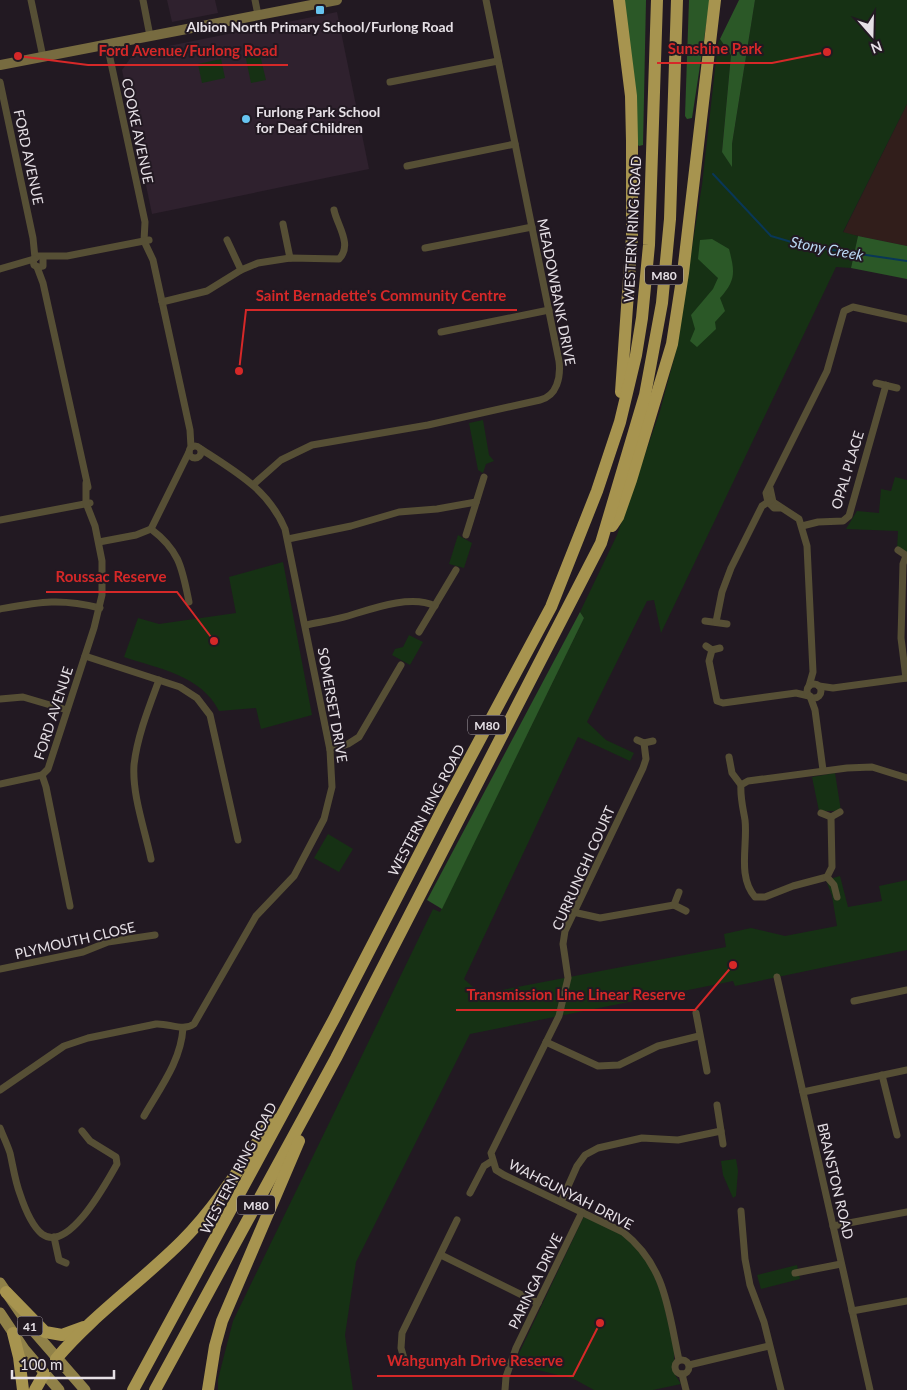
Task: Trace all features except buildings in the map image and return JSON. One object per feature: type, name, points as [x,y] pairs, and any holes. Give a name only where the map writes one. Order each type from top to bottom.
[{"type":"highway","points":[[614,0],[626,61]]},
{"type":"highway","points":[[619,0],[631,96],[632,236],[620,422]]},
{"type":"highway","name":"WESTERN RING ROAD","points":[[133,1390],[334,1020],[441,812],[551,607],[597,491],[620,422],[638,346],[649,245],[657,0]]},
{"type":"highway","name":"M80","points":[[155,1390],[336,1058],[601,543],[645,395],[662,303],[670,219],[677,0]]},
{"type":"highway","points":[[601,543],[618,517],[672,344],[683,273],[715,0]]},
{"type":"highway","points":[[56,1359],[88,1326],[182,1241],[206,1212],[285,1101],[334,1020]]},
{"type":"highway","points":[[208,1390],[215,1346],[222,1321],[336,1058]]},
{"type":"highway","points":[[3,1288],[45,1332],[62,1335],[88,1326]]},
{"type":"highway","points":[[13,1333],[19,1357],[23,1390]]},
{"type":"highway","points":[[35,1390],[44,1374]]},
{"type":"main road","name":"41","points":[[3,1288],[56,1359],[85,1390]]},
{"type":"main road","name":"41","points":[[0,1313],[44,1374],[59,1390]]},
{"type":"main road","points":[[44,1374],[56,1359]]},
{"type":"street","points":[[31,0],[43,57]]},
{"type":"street","points":[[143,0],[150,36]]},
{"type":"street","points":[[255,0],[258,15]]},
{"type":"street","points":[[0,65],[337,0]]},
{"type":"street","name":"MEADOWBANK DRIVE","points":[[254,484],[281,460],[312,445],[428,425],[545,399],[556,388],[560,369],[486,0]]},
{"type":"street","name":"COOKE AVENUE","points":[[107,44],[145,222],[149,232],[147,241],[153,260],[195,451]]},
{"type":"street","points":[[390,82],[498,60]]},
{"type":"street","name":"FORD AVENUE","points":[[0,82],[86,483],[90,490],[88,503],[94,512],[103,572],[100,608],[48,769],[42,775],[70,906]]},
{"type":"street","points":[[407,166],[515,144]]},
{"type":"street","points":[[162,302],[207,291],[241,270],[264,262],[290,258],[336,260],[342,256],[345,240],[334,210]]},
{"type":"street","points":[[283,224],[290,258]]},
{"type":"street","points":[[425,248],[532,227]]},
{"type":"street","points":[[227,240],[241,270]]},
{"type":"street","points":[[0,269],[147,241]]},
{"type":"street","points":[[770,501],[770,488],[827,371],[844,311],[854,307],[907,319]]},
{"type":"street","points":[[441,332],[549,310]]},
{"type":"street","points":[[876,383],[897,388]]},
{"type":"street","name":"OPAL PLACE","points":[[802,526],[818,522],[843,521],[848,516],[886,385]]},
{"type":"street","points":[[99,542],[136,535],[151,529],[182,468],[195,451]]},
{"type":"street","name":"SOMERSET DRIVE","points":[[183,1028],[194,1024],[256,916],[294,876],[312,842],[329,802],[332,771],[330,750],[288,539],[276,510],[254,484],[217,460],[195,451]]},
{"type":"street","points":[[466,535],[484,477]]},
{"type":"street","points":[[770,501],[799,519],[808,546],[813,672],[809,692],[815,710],[823,770]]},
{"type":"street","points":[[716,622],[722,592],[731,568],[762,506],[770,501]]},
{"type":"street","points":[[288,539],[351,526],[399,512],[437,509],[476,502]]},
{"type":"street","points":[[0,520],[88,503]]},
{"type":"street","points":[[151,529],[171,546],[177,555],[189,602]]},
{"type":"street","points":[[720,648],[709,648],[717,701],[724,703],[809,692],[818,686],[832,688],[907,678],[900,638],[903,564],[907,556],[898,550]]},
{"type":"street","points":[[419,632],[456,570]]},
{"type":"street","points":[[0,609],[56,600],[100,608]]},
{"type":"street","points":[[306,625],[348,616],[379,606],[422,602],[434,606]]},
{"type":"street","points":[[705,621],[726,624]]},
{"type":"street","points":[[84,656],[159,680],[189,692],[205,706],[210,715],[238,840]]},
{"type":"street","points":[[330,750],[348,744],[359,737],[401,665]]},
{"type":"street","points":[[813,672],[819,695],[815,710]]},
{"type":"street","points":[[151,859],[136,786],[134,766],[137,748],[159,680]]},
{"type":"street","points":[[809,692],[819,695],[832,688]]},
{"type":"street","points":[[0,699],[23,697],[67,710]]},
{"type":"street","name":"CURRUNGHI COURT","points":[[470,1193],[484,1166],[492,1161],[492,1153],[559,1016],[568,978],[563,944],[565,931],[643,768],[646,759],[641,742],[654,740]]},
{"type":"street","points":[[729,757],[733,776],[741,785],[745,831],[743,852],[750,891],[755,897],[765,897],[794,886],[827,877],[832,867],[831,817]]},
{"type":"street","points":[[741,785],[748,781],[823,770],[872,767],[907,778]]},
{"type":"street","points":[[0,784],[42,775]]},
{"type":"street","points":[[831,817],[840,812]]},
{"type":"street","points":[[821,813],[831,817]]},
{"type":"street","points":[[827,877],[834,885],[837,897]]},
{"type":"street","points":[[674,905],[680,892]]},
{"type":"street","points":[[574,912],[600,918],[674,905],[686,911]]},
{"type":"street","name":"PLYMOUTH CLOSE","points":[[0,969],[78,953],[108,942],[155,935]]},
{"type":"street","name":"BRANSTON ROAD","points":[[777,977],[870,1390]]},
{"type":"street","points":[[854,1001],[907,990]]},
{"type":"street","points":[[696,1013],[707,1071]]},
{"type":"street","points":[[0,1090],[57,1050],[81,1040],[156,1024],[170,1024],[183,1028],[182,1046],[177,1059],[144,1116]]},
{"type":"street","points":[[546,1042],[598,1066],[619,1065],[658,1046],[699,1036]]},
{"type":"street","points":[[803,1092],[907,1070]]},
{"type":"street","points":[[882,1075],[897,1135]]},
{"type":"street","points":[[0,1083],[16,1079]]},
{"type":"street","points":[[717,1105],[723,1144]]},
{"type":"street","points":[[0,1128],[9,1150],[24,1203],[38,1230],[48,1237],[63,1235],[90,1209],[117,1164],[118,1159],[90,1141],[82,1131]]},
{"type":"street","points":[[561,1202],[577,1166],[585,1155],[598,1148],[642,1138],[678,1140],[721,1131]]},
{"type":"street","name":"WAHGUNYAH DRIVE","points":[[492,1161],[496,1170],[504,1175],[623,1232],[638,1244],[649,1258],[662,1285],[679,1360]]},
{"type":"street","points":[[741,1211],[745,1259],[750,1285],[764,1322],[781,1390]]},
{"type":"street","name":"PARINGA DRIVE","points":[[505,1390],[509,1365],[582,1212]]},
{"type":"street","points":[[833,1226],[907,1212]]},
{"type":"street","points":[[404,1362],[401,1348],[402,1333],[457,1220]]},
{"type":"street","points":[[54,1237],[57,1256],[59,1260],[66,1263]]},
{"type":"street","points":[[441,1255],[538,1303]]},
{"type":"street","points":[[795,1273],[841,1264]]},
{"type":"street","points":[[852,1312],[907,1300]]},
{"type":"street","points":[[688,1365],[769,1346]]},
{"type":"street","points":[[682,1374],[688,1370],[688,1365],[684,1360],[679,1360],[676,1363],[675,1370],[682,1374],[686,1390]]},
{"type":"shaded area","points":[[167,0],[215,0],[218,13],[172,22]]},
{"type":"shaded area","name":"Furlong Park School for Deaf Children","points":[[337,12],[369,169],[152,214],[122,70],[134,53]]},
{"type":"shaded area","points":[[907,104],[907,246],[843,233]]},
{"type":"green space","points":[[623,0],[646,0],[643,145],[639,146],[637,144]]},
{"type":"green space","points":[[689,0],[710,0],[692,118],[687,119],[685,116]]},
{"type":"green space","points":[[739,0],[755,0],[732,144],[732,167],[722,152],[731,55],[720,39]]},
{"type":"green space","points":[[755,0],[907,0],[907,104],[843,232],[858,236],[851,268],[836,267],[661,633],[654,600],[647,601],[587,722],[606,740],[634,753],[630,761],[578,737],[464,979],[481,994],[726,947],[724,934],[751,928],[785,936],[837,926],[832,896],[826,880],[840,876],[848,907],[882,901],[879,886],[907,880],[907,950],[735,986],[733,981],[470,1034],[356,1262],[345,1335],[353,1390],[218,1390],[218,1379],[233,1321],[433,909],[440,912],[584,618],[580,612],[617,535],[660,411],[675,355],[702,185],[718,43],[720,39],[731,55],[722,151],[732,166],[732,144]]},
{"type":"green space","points":[[259,51],[266,80],[251,83],[245,54]]},
{"type":"green space","points":[[221,59],[225,78],[202,83],[198,64]]},
{"type":"green space","points":[[858,236],[907,246],[907,279],[851,268]]},
{"type":"green space","points":[[712,239],[729,249],[733,275],[729,286],[720,298],[725,311],[715,322],[716,329],[697,347],[690,341],[695,329],[691,315],[713,289],[718,278],[698,259],[700,240]]},
{"type":"green space","points":[[483,420],[489,455],[494,461],[486,464],[483,473],[478,470],[469,423]]},
{"type":"green space","points":[[895,477],[907,480],[907,552],[897,550],[898,531],[846,529],[857,511],[879,513],[881,489],[891,491]]},
{"type":"green space","points":[[458,535],[472,543],[464,568],[449,564]]},
{"type":"green space","points":[[283,562],[312,715],[261,729],[256,708],[219,711],[211,699],[190,681],[165,670],[124,657],[138,618],[159,624],[236,613],[229,577]]},
{"type":"green space","points":[[580,612],[584,618],[442,909],[427,900]]},
{"type":"green space","points":[[409,635],[423,642],[410,665],[392,655],[395,649],[403,647]]},
{"type":"green space","points":[[835,773],[841,811],[819,811],[812,777]]},
{"type":"green space","points":[[328,834],[353,849],[339,872],[314,858]]},
{"type":"green space","points":[[736,1159],[738,1171],[736,1196],[733,1198],[723,1175],[721,1161]]},
{"type":"green space","points":[[584,1216],[624,1236],[648,1260],[662,1296],[674,1349],[674,1373],[681,1384],[653,1390],[594,1390],[574,1379],[514,1364]]},
{"type":"green space","points":[[797,1265],[800,1279],[761,1289],[757,1275]]},
{"type":"waterway","name":"Stony Creek","points":[[713,174],[771,236],[805,246],[907,261]]},
{"type":"place","name":"Albion North Primary School/Furlong Road","points":[[320,10]]},
{"type":"place","name":"Sunshine Park","points":[[827,52]]},
{"type":"place","name":"Ford Avenue/Furlong Road","points":[[18,56]]},
{"type":"place","name":"Furlong Park School for Deaf Children","points":[[246,119]]},
{"type":"place","name":"Saint Bernadette's Community Centre","points":[[239,371]]},
{"type":"place","name":"Roussac Reserve","points":[[214,641]]},
{"type":"place","name":"Transmission Line Linear Reserve","points":[[733,965]]},
{"type":"place","name":"Wahgunyah Drive Reserve","points":[[600,1323]]}]
